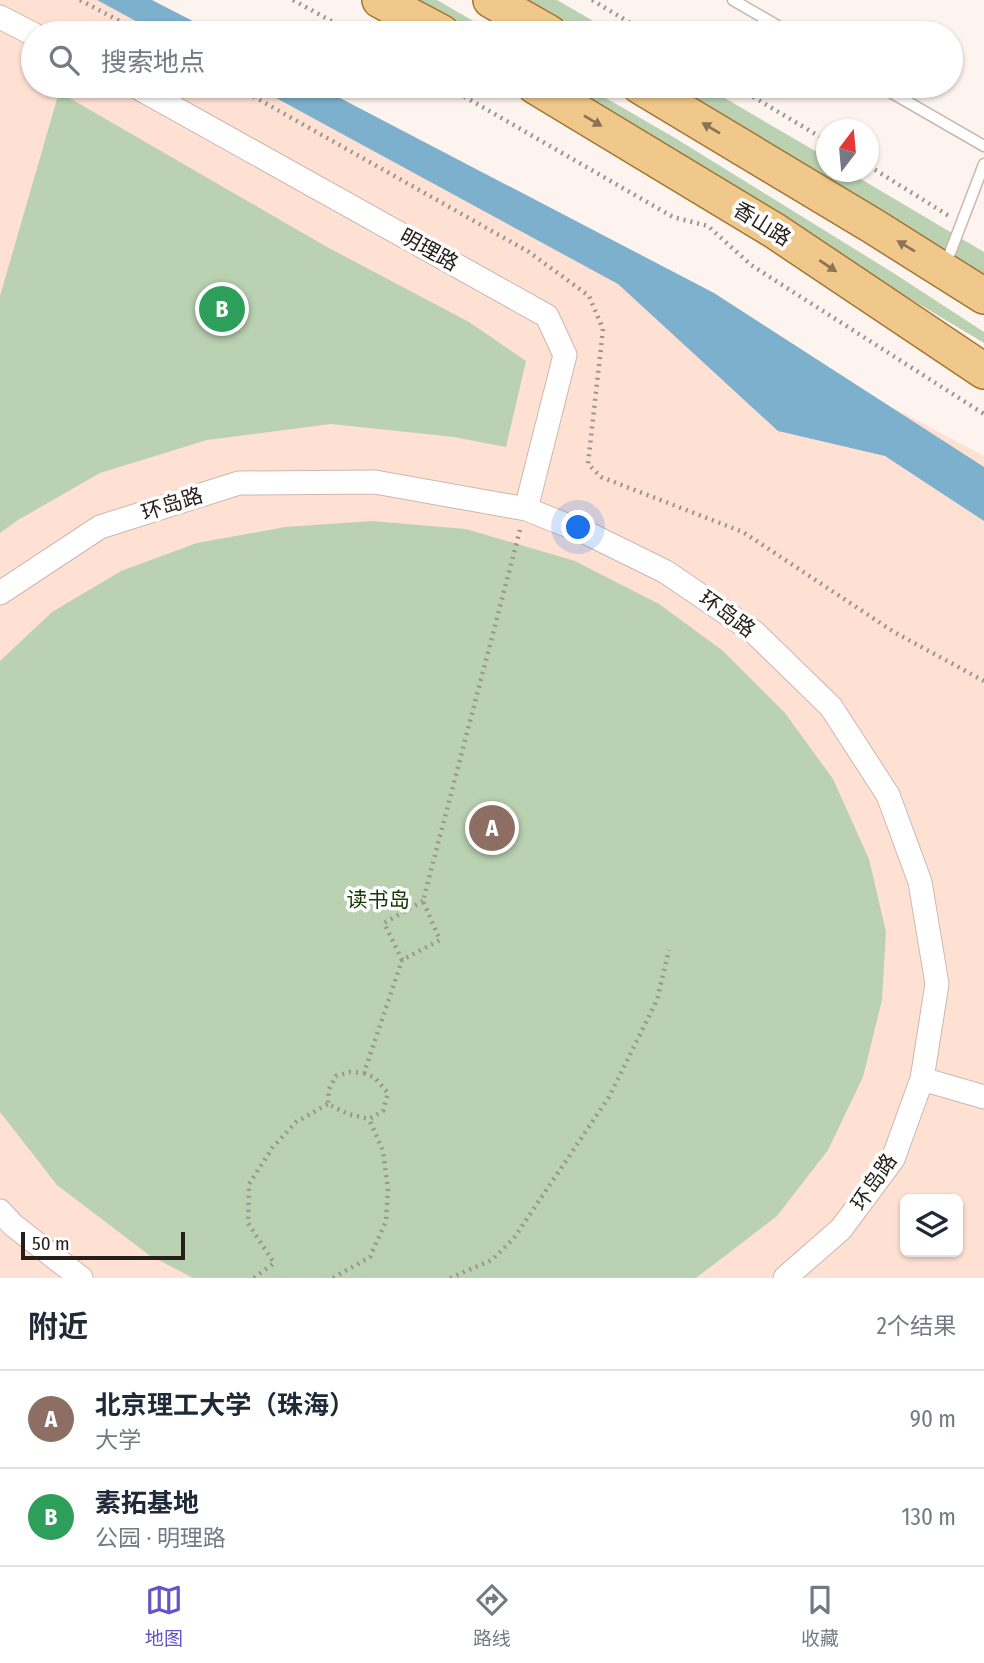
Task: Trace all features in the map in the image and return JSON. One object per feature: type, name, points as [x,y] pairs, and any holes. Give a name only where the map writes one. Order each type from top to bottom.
[{"type":"main road","points":[[380,0],[419,21]]},
{"type":"main road","points":[[491,0],[528,21]]},
{"type":"main road","name":"香山路","points":[[555,98],[775,231],[984,371]]},
{"type":"main road","points":[[660,98],[984,296]]},
{"type":"street","points":[[0,17],[21,28]]},
{"type":"street","name":"明理路","points":[[156,98],[547,316],[565,355],[526,509]]},
{"type":"street","name":"环岛路","points":[[0,593],[100,527],[239,483],[375,482],[526,509],[589,534],[666,572],[754,632],[831,707],[888,795],[920,882],[937,984],[922,1079],[893,1159],[841,1228],[785,1278]]},
{"type":"street","points":[[922,1079],[984,1097]]},
{"type":"street","points":[[0,1211],[13,1225],[81,1278]]},
{"type":"lane","points":[[733,0],[769,21]]},
{"type":"lane","points":[[901,98],[984,146]]},
{"type":"lane","points":[[943,269],[984,164]]},
{"type":"path","points":[[80,0],[119,21]]},
{"type":"path","points":[[293,0],[331,21]]},
{"type":"path","points":[[592,0],[628,21]]},
{"type":"path","points":[[256,98],[529,252],[589,296],[603,330],[588,464],[601,477],[743,532],[894,632],[984,681]]},
{"type":"path","points":[[467,98],[673,217],[708,226],[751,265],[984,414]]},
{"type":"path","points":[[756,98],[816,134]]},
{"type":"path","points":[[879,172],[961,223]]},
{"type":"path","points":[[364,1073],[402,960],[440,940],[423,901],[526,509]]},
{"type":"path","points":[[402,960],[384,923],[423,901]]},
{"type":"path","points":[[450,1278],[492,1260],[514,1238],[609,1097],[657,1000],[669,950]]},
{"type":"path","points":[[350,1072],[364,1073],[375,1078],[388,1093],[383,1111],[369,1119],[348,1114],[328,1104],[329,1089],[336,1076],[350,1072]]},
{"type":"path","points":[[254,1278],[274,1263],[248,1223],[249,1184],[273,1147],[296,1122],[328,1104]]},
{"type":"path","points":[[333,1278],[370,1257],[386,1221],[388,1189],[383,1151],[369,1119]]},
{"type":"shaded area","points":[[0,0],[124,0],[164,21],[21,21],[21,98],[309,98],[984,456],[984,1278],[0,1278]]},
{"type":"green space","points":[[405,0],[437,0],[473,21],[443,21]]},
{"type":"green space","points":[[514,0],[557,0],[593,21],[550,21]]},
{"type":"green space","points":[[57,98],[69,98],[327,247],[469,322],[526,361],[506,447],[454,437],[331,424],[207,440],[100,473],[0,533],[0,296]]},
{"type":"green space","points":[[575,98],[606,98],[675,138],[984,332],[984,343]]},
{"type":"green space","points":[[678,98],[725,98],[816,151],[816,179]]},
{"type":"green space","points":[[822,182],[866,182],[984,252],[984,277]]},
{"type":"green space","name":"读书岛","points":[[372,521],[466,529],[575,561],[659,604],[722,650],[785,713],[833,779],[869,859],[886,932],[882,1000],[863,1077],[828,1150],[777,1216],[696,1278],[193,1278],[149,1255],[57,1185],[0,1112],[0,661],[52,612],[121,571],[197,543],[285,527]]},
{"type":"water","points":[[97,0],[152,0],[193,21],[136,21]]},
{"type":"water","points":[[276,98],[340,98],[714,293],[984,467],[984,521],[885,456],[778,431],[618,284]]},
{"type":"place","name":"素拓基地","points":[[222,309]]},
{"type":"place","name":"北京理工大学（珠海）","points":[[492,828]]}]
